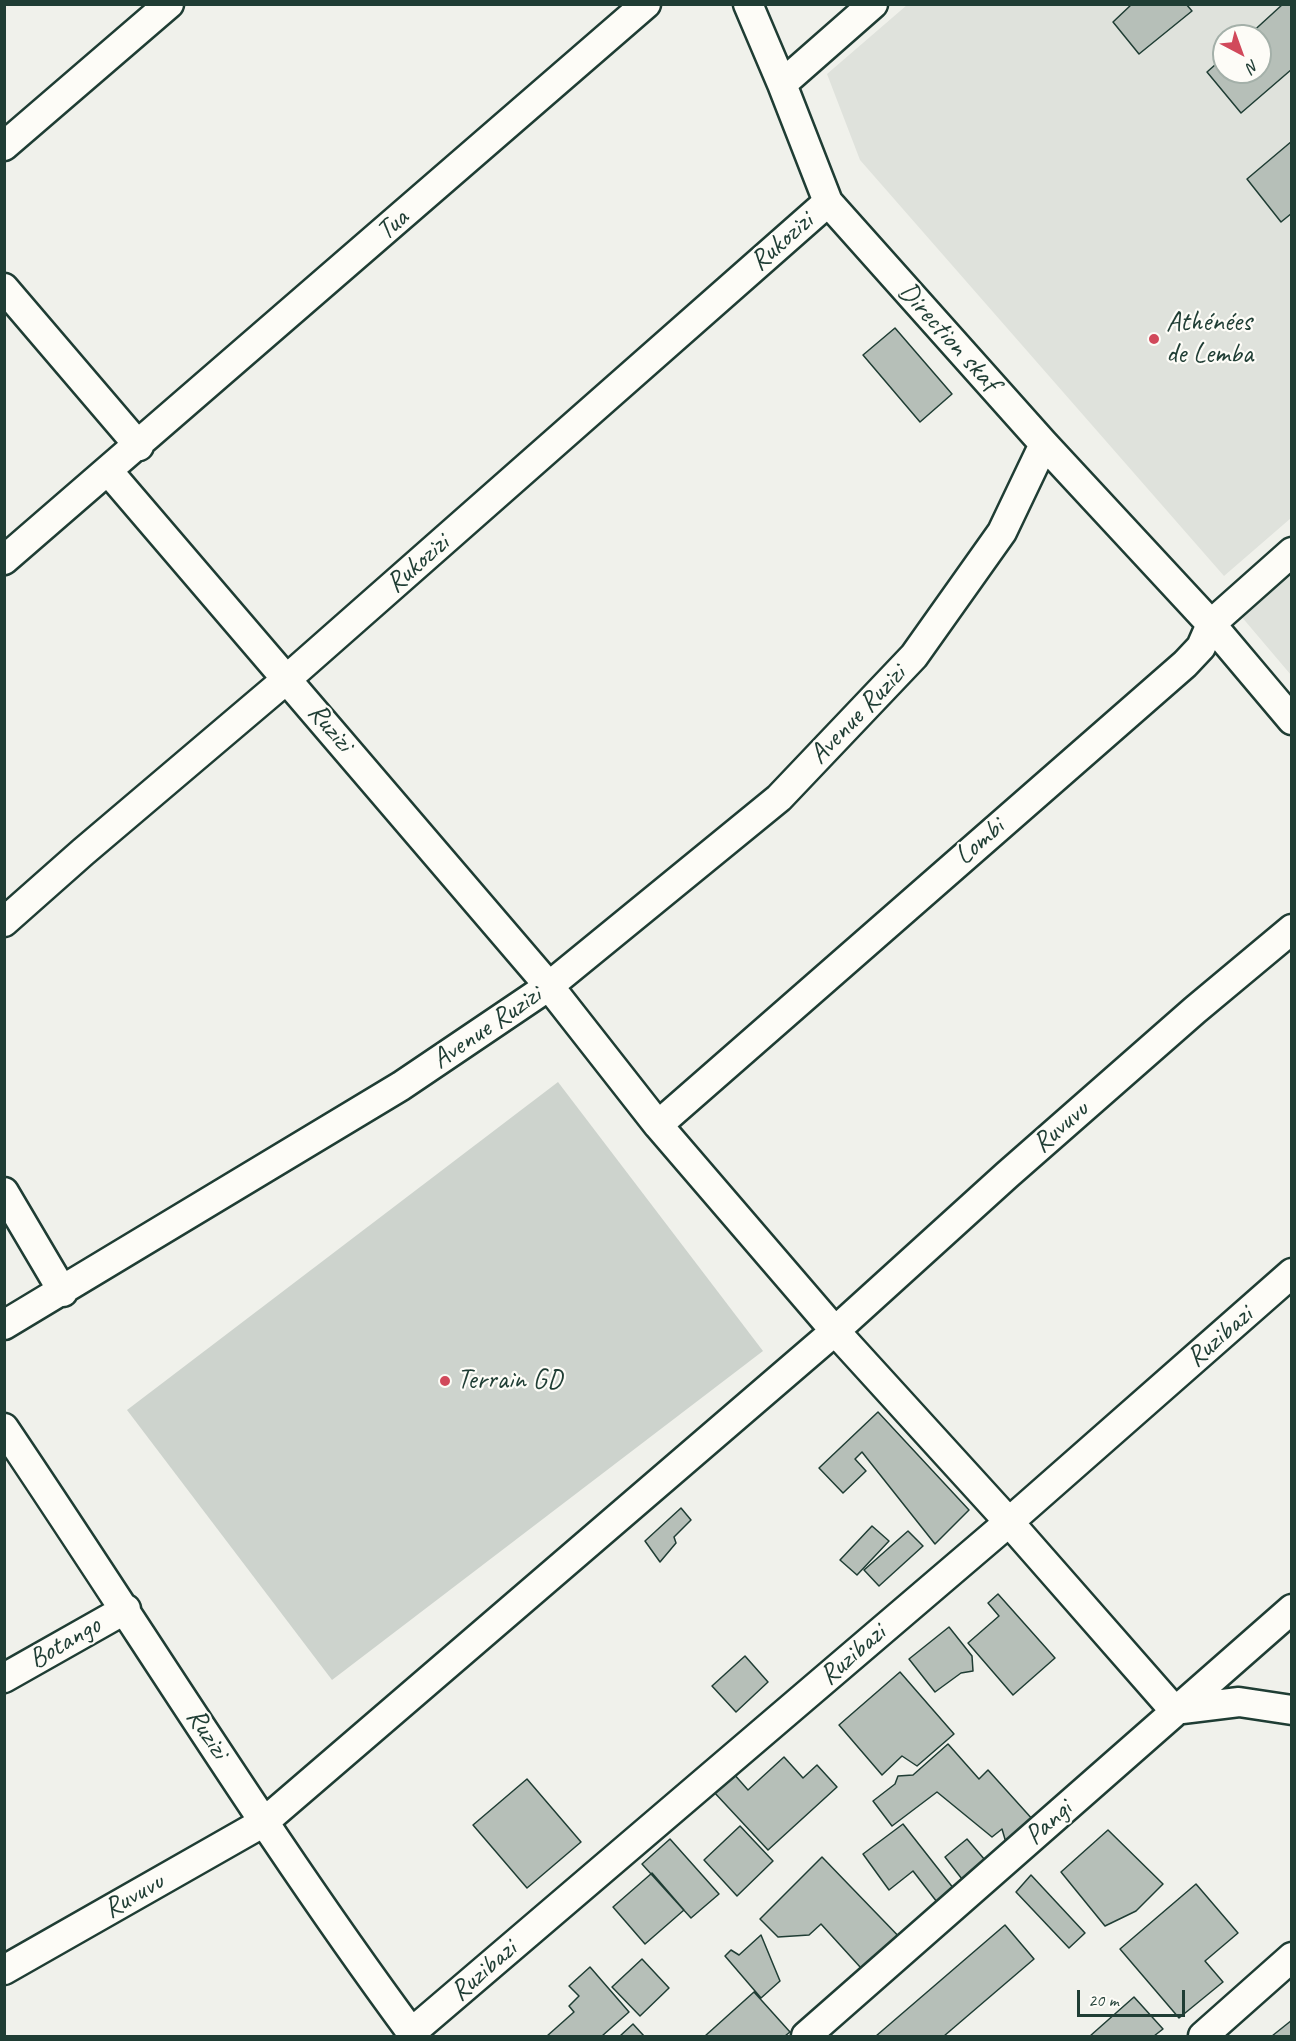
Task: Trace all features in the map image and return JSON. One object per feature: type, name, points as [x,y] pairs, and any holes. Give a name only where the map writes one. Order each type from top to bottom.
[{"type":"street","points":[[4,146],[169,4]]},
{"type":"street","name":"Tua","points":[[4,560],[109,472],[646,4]]},
{"type":"street","name":"Direction skaf","points":[[748,4],[783,84],[828,202],[1044,444],[1211,624],[1292,720]]},
{"type":"street","points":[[783,84],[873,4]]},
{"type":"street","name":"Rukozizi","points":[[4,922],[288,678],[828,202]]},
{"type":"street","points":[[4,288],[139,446]]},
{"type":"street","name":"Avenue Ruzizi","points":[[4,1325],[63,1292],[401,1086],[549,986],[779,798],[914,656],[1002,532],[1044,444]]},
{"type":"street","name":"Ruzizi","points":[[109,472],[288,678],[549,986],[658,1125],[835,1331],[1009,1522],[1174,1710]]},
{"type":"street","name":"Lombi","points":[[658,1125],[1185,664],[1201,646],[1211,624],[1292,552]]},
{"type":"street","name":"Ruvuvu","points":[[4,1970],[264,1822],[835,1331],[1016,1167],[1292,929]]},
{"type":"street","points":[[4,1192],[63,1292]]},
{"type":"street","name":"Ruzibazi","points":[[413,2035],[1009,1522],[1292,1273]]},
{"type":"street","name":"Ruzizi","points":[[4,1428],[126,1609],[264,1822],[413,2035]]},
{"type":"street","name":"Pangi","points":[[806,2037],[1292,1608]]},
{"type":"street","name":"Botango","points":[[4,1678],[126,1609]]},
{"type":"street","points":[[1174,1710],[1239,1702],[1292,1710]]},
{"type":"street","points":[[1203,2037],[1292,1957]]},
{"type":"shaded area","name":"Athénées de Lemba","points":[[907,5],[1291,5],[1291,518],[1224,576],[860,160],[827,74]]},
{"type":"shaded area","points":[[1291,560],[1291,675],[1235,609]]},
{"type":"shaded area","name":"Terrain GD","points":[[558,1082],[763,1351],[332,1680],[127,1410]]},
{"type":"building","points":[[1132,4],[1186,4],[1192,11],[1139,54],[1113,22]]},
{"type":"building","points":[[1283,4],[1292,4],[1292,69],[1241,113],[1217,84],[1272,84],[1272,24],[1261,24]]},
{"type":"building","points":[[1212,68],[1212,78],[1207,72]]},
{"type":"building","points":[[1292,141],[1292,213],[1281,222],[1247,179]]},
{"type":"building","points":[[895,328],[952,394],[920,422],[863,355]]},
{"type":"building","points":[[878,1412],[969,1510],[935,1544],[862,1452],[855,1459],[866,1471],[843,1493],[819,1468]]},
{"type":"building","points":[[681,1508],[691,1520],[674,1537],[676,1543],[660,1562],[645,1541]]},
{"type":"building","points":[[872,1526],[889,1541],[857,1575],[840,1560]]},
{"type":"building","points":[[908,1531],[923,1546],[879,1586],[864,1570]]},
{"type":"building","points":[[998,1594],[1055,1658],[1013,1695],[968,1643],[999,1616],[988,1603]]},
{"type":"building","points":[[949,1627],[972,1656],[973,1671],[961,1673],[935,1692],[909,1659]]},
{"type":"building","points":[[745,1656],[768,1682],[736,1712],[712,1686]]},
{"type":"building","points":[[900,1672],[954,1734],[917,1766],[902,1756],[882,1775],[839,1725]]},
{"type":"building","points":[[948,1744],[979,1779],[988,1770],[1034,1821],[1007,1846],[1002,1829],[992,1837],[937,1792],[892,1826],[873,1801],[895,1784],[898,1776],[913,1775]]},
{"type":"building","points":[[784,1757],[803,1778],[817,1765],[837,1787],[768,1850],[713,1791],[733,1773],[748,1790]]},
{"type":"building","points":[[527,1779],[581,1842],[527,1888],[473,1825]]},
{"type":"building","points":[[903,1824],[954,1889],[937,1902],[913,1871],[889,1890],[863,1854]]},
{"type":"building","points":[[740,1826],[773,1861],[737,1896],[704,1860]]},
{"type":"building","points":[[1108,1830],[1163,1884],[1136,1911],[1105,1926],[1061,1872]]},
{"type":"building","points":[[670,1839],[719,1894],[691,1918],[642,1864]]},
{"type":"building","points":[[967,1839],[985,1860],[962,1879],[945,1857]]},
{"type":"building","points":[[822,1857],[908,1946],[871,1979],[821,1924],[809,1935],[778,1937],[760,1919]]},
{"type":"building","points":[[652,1873],[684,1910],[645,1944],[613,1907]]},
{"type":"building","points":[[1031,1875],[1085,1933],[1069,1948],[1016,1892]]},
{"type":"building","points":[[1196,1884],[1238,1933],[1205,1961],[1223,1982],[1179,2018],[1120,1949]]},
{"type":"building","points":[[1005,1925],[1034,1959],[944,2036],[876,2036]]},
{"type":"building","points":[[761,1935],[780,1981],[761,1998],[725,1956],[731,1950],[739,1955]]},
{"type":"building","points":[[642,1959],[669,1988],[640,2016],[612,1987]]},
{"type":"building","points":[[590,1967],[629,2012],[602,2036],[547,2036],[574,2012],[569,2006],[579,1996],[569,1986]]},
{"type":"building","points":[[754,1992],[790,2032],[785,2036],[705,2036]]},
{"type":"building","points":[[1134,1997],[1163,2029],[1154,2036],[1090,2036]]},
{"type":"building","points":[[1292,2020],[1292,2036],[1272,2036]]},
{"type":"building","points":[[633,2024],[644,2036],[620,2036]]},
{"type":"place","name":"Athénées de Lemba","points":[[1154,339]]},
{"type":"place","name":"Terrain GD","points":[[445,1381]]}]
